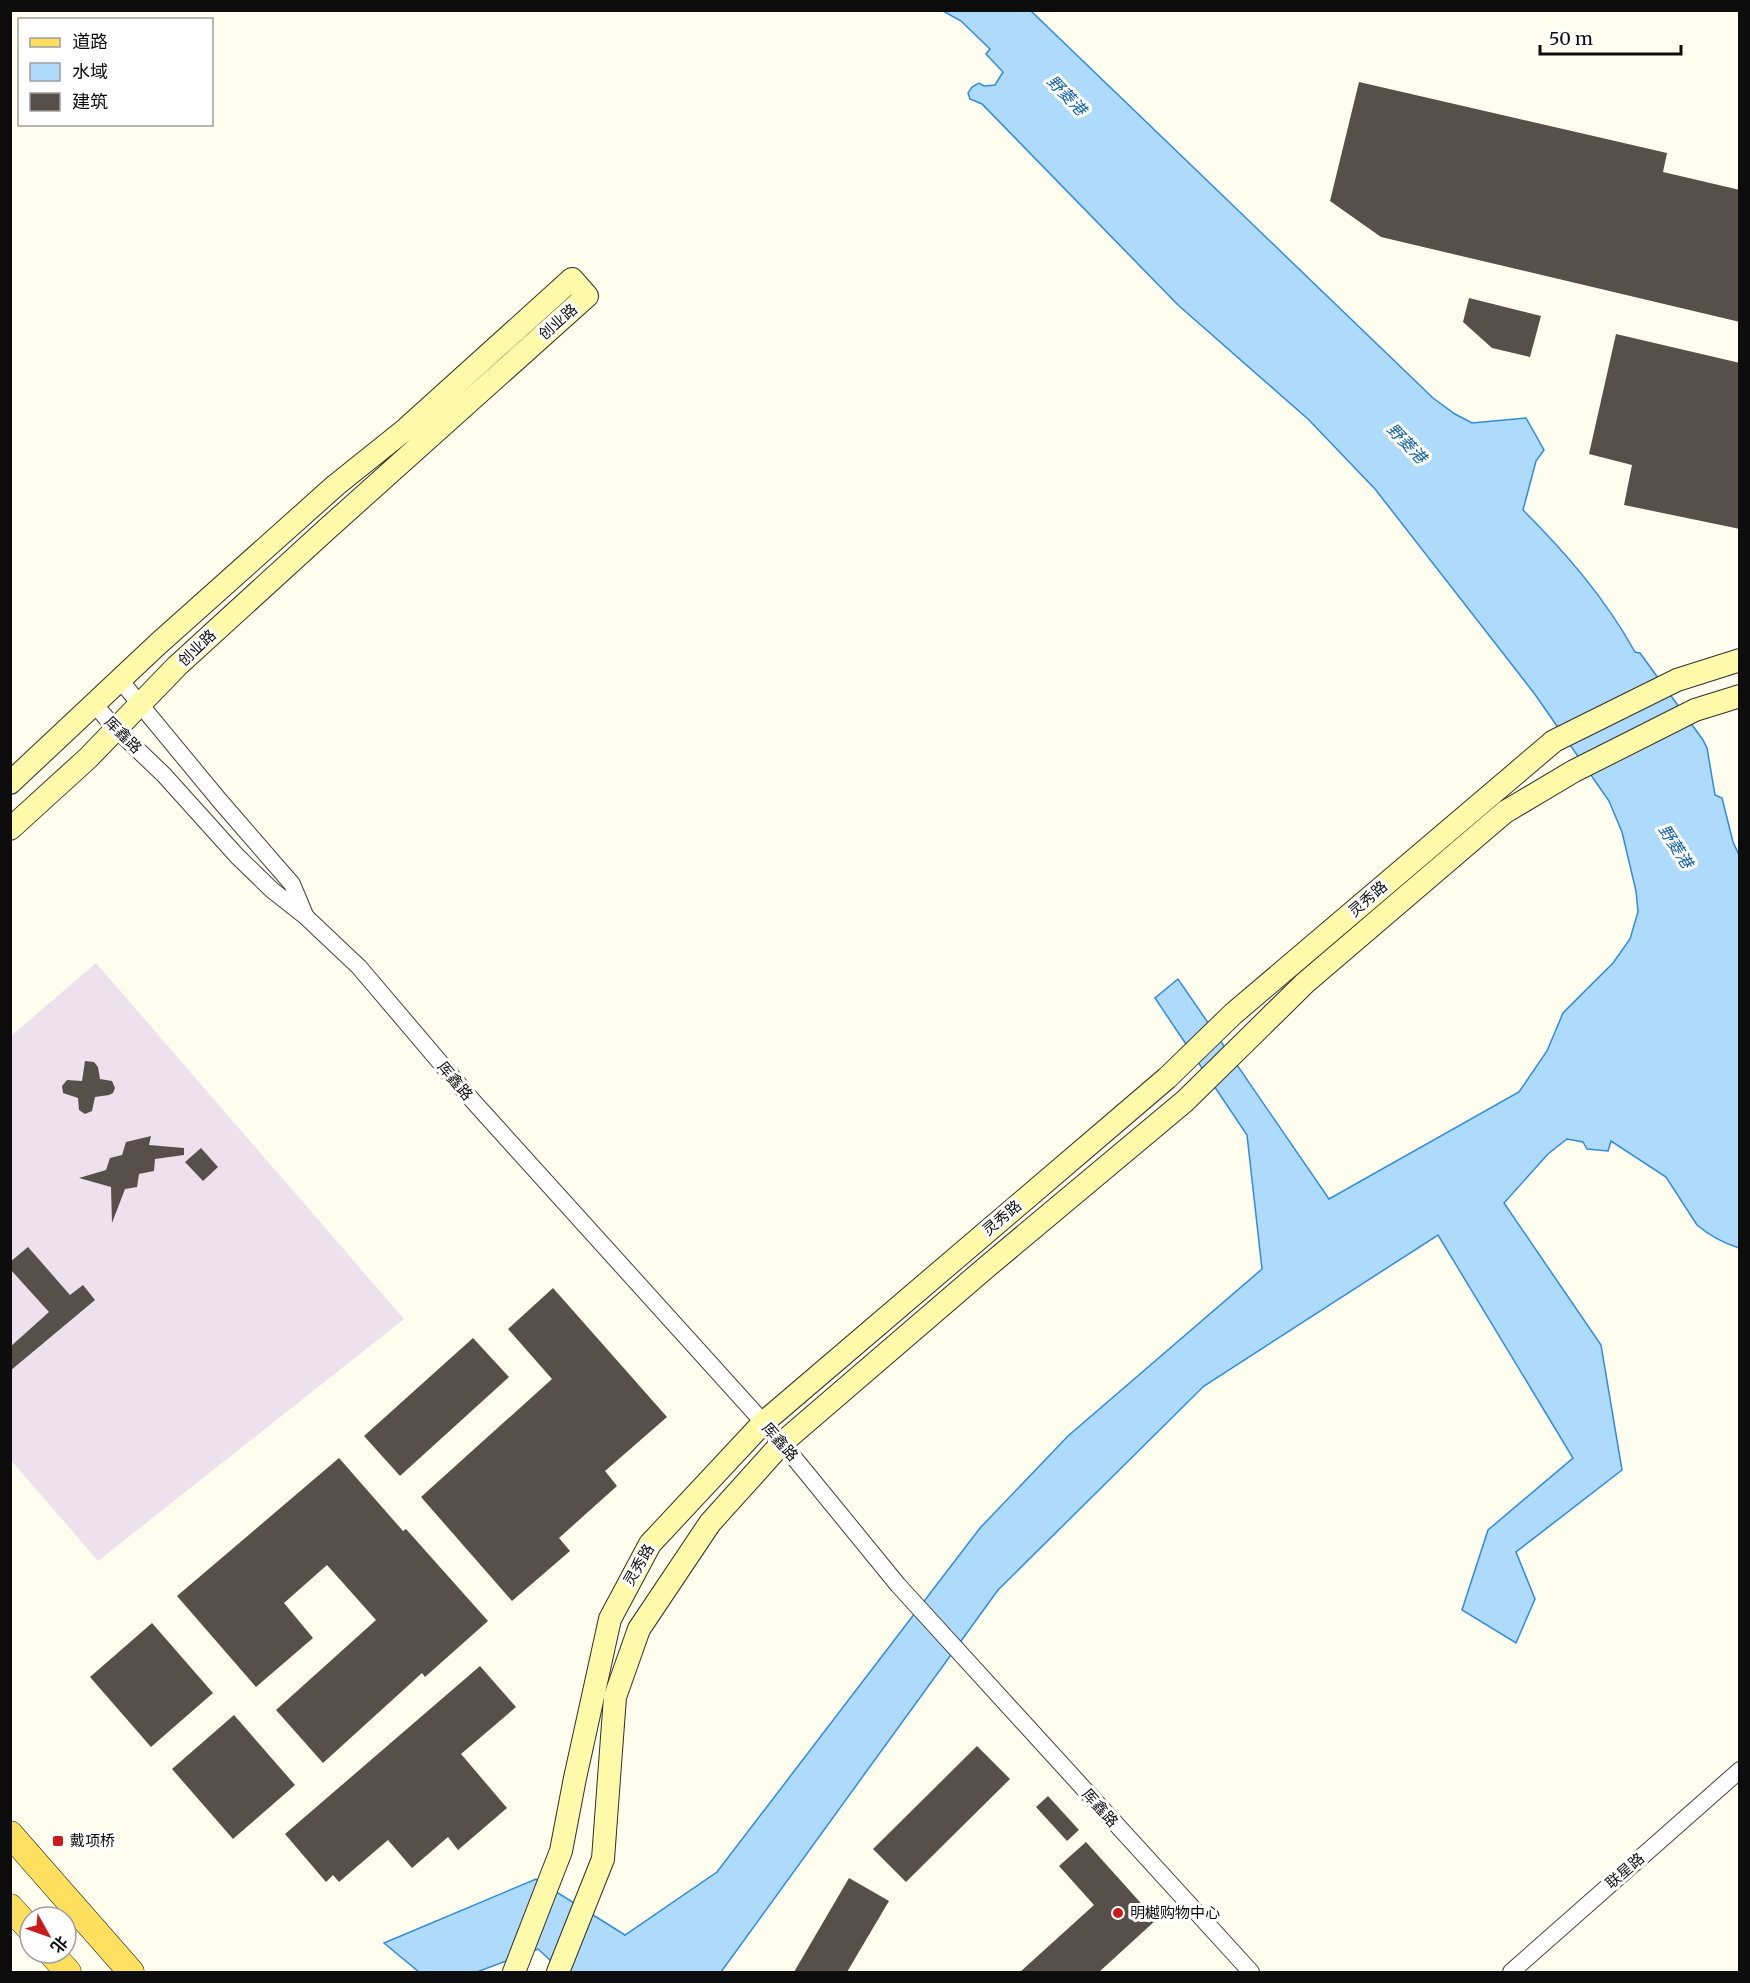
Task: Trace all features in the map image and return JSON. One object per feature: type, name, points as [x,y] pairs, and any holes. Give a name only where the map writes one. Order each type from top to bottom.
[{"type":"main road","points":[[10,1834],[131,1972]]},
{"type":"street","name":"创业路","points":[[10,783],[327,493],[406,429],[572,279],[587,296],[177,666],[116,729],[10,829]]},
{"type":"street","name":"灵秀路","points":[[514,1972],[561,1851],[610,1619],[650,1544],[763,1423],[1167,1078],[1233,1014],[1554,741],[1677,680],[1740,660]]},
{"type":"street","name":"厍鑫路","points":[[120,680],[292,884],[305,916]]},
{"type":"street","name":"灵秀路","points":[[558,1972],[603,1859],[615,1697],[639,1629],[710,1523],[782,1443],[1185,1101],[1305,983],[1505,812],[1574,771],[1695,710],[1740,696]]},
{"type":"street","name":"厍鑫路","points":[[94,704],[116,729],[164,775],[237,856],[359,967],[472,1100],[782,1443],[898,1585],[1251,1972]]},
{"type":"street","name":"联星路","points":[[1511,1972],[1740,1770]]},
{"type":"shaded area","points":[[96,963],[404,1319],[98,1561],[11,1460],[10,1037]]},
{"type":"water","name":"野菱港","points":[[943,11],[1031,11],[1433,398],[1472,423],[1526,418],[1544,450],[1536,461],[1523,510],[1584,577],[1611,613],[1635,652],[1640,653],[1703,740],[1707,748],[1715,795],[1722,798],[1733,842],[1739,855],[1739,1248],[1717,1239],[1697,1225],[1666,1177],[1611,1141],[1608,1151],[1587,1149],[1583,1142],[1567,1139],[1548,1154],[1504,1203],[1601,1345],[1622,1470],[1516,1552],[1535,1599],[1516,1643],[1462,1610],[1488,1530],[1573,1458],[1438,1235],[1204,1386],[998,1590],[721,1972],[563,1972],[538,1949],[477,1972],[419,1972],[384,1943],[536,1879],[625,1935],[717,1872],[980,1528],[1068,1436],[1262,1269],[1247,1135],[1155,998],[1178,979],[1329,1199],[1519,1092],[1547,1051],[1563,1013],[1613,963],[1630,939],[1638,912],[1636,891],[1622,832],[1609,801],[1534,693],[1375,489],[1308,419],[1178,305],[982,104],[970,99],[968,93],[972,87],[979,83],[984,86],[995,85],[1003,72],[986,54],[990,49],[961,21]]},
{"type":"building","points":[[1359,82],[1667,153],[1663,172],[1740,190],[1740,322],[1381,237],[1330,201]]},
{"type":"building","points":[[1469,298],[1541,316],[1530,357],[1492,348],[1463,322]]},
{"type":"building","points":[[1616,334],[1740,363],[1740,529],[1624,505],[1632,465],[1589,454]]},
{"type":"building","points":[[85,1061],[94,1062],[98,1067],[100,1079],[112,1081],[115,1088],[109,1095],[95,1097],[92,1111],[85,1114],[79,1110],[78,1098],[63,1093],[62,1086],[67,1080],[82,1081]]},
{"type":"building","points":[[151,1136],[149,1145],[184,1148],[184,1155],[155,1159],[154,1171],[139,1174],[137,1187],[125,1189],[112,1223],[111,1187],[79,1178],[106,1170],[110,1158],[122,1155],[126,1142]]},
{"type":"building","points":[[201,1148],[218,1167],[203,1181],[185,1162]]},
{"type":"building","points":[[28,1247],[70,1295],[83,1285],[95,1300],[10,1371],[10,1347],[49,1312],[10,1269],[10,1262]]},
{"type":"building","points":[[553,1288],[667,1417],[605,1471],[617,1486],[559,1538],[570,1551],[512,1601],[421,1497],[552,1379],[508,1329]]},
{"type":"building","points":[[473,1338],[509,1377],[400,1476],[364,1436]]},
{"type":"building","points":[[339,1458],[403,1531],[406,1529],[488,1621],[425,1677],[422,1673],[323,1763],[276,1710],[376,1620],[327,1565],[284,1603],[313,1638],[256,1687],[177,1596]]},
{"type":"building","points":[[152,1623],[213,1693],[151,1747],[90,1677]]},
{"type":"building","points":[[480,1666],[516,1707],[461,1754],[507,1808],[458,1850],[448,1837],[412,1868],[388,1840],[339,1882],[333,1875],[326,1882],[285,1834]]},
{"type":"building","points":[[234,1715],[295,1785],[233,1839],[172,1769]]},
{"type":"building","points":[[977,1746],[1010,1779],[906,1882],[873,1849]]},
{"type":"building","points":[[1048,1796],[1079,1830],[1067,1841],[1036,1807]]},
{"type":"building","name":"明樾购物中心","points":[[1086,1842],[1156,1920],[1099,1972],[1020,1972],[1094,1905],[1059,1866]]},
{"type":"building","points":[[849,1878],[889,1901],[847,1972],[794,1972]]},
{"type":"place","name":"戴项桥","points":[[58,1841]]},
{"type":"place","name":"明樾购物中心","points":[[1118,1913]]}]
